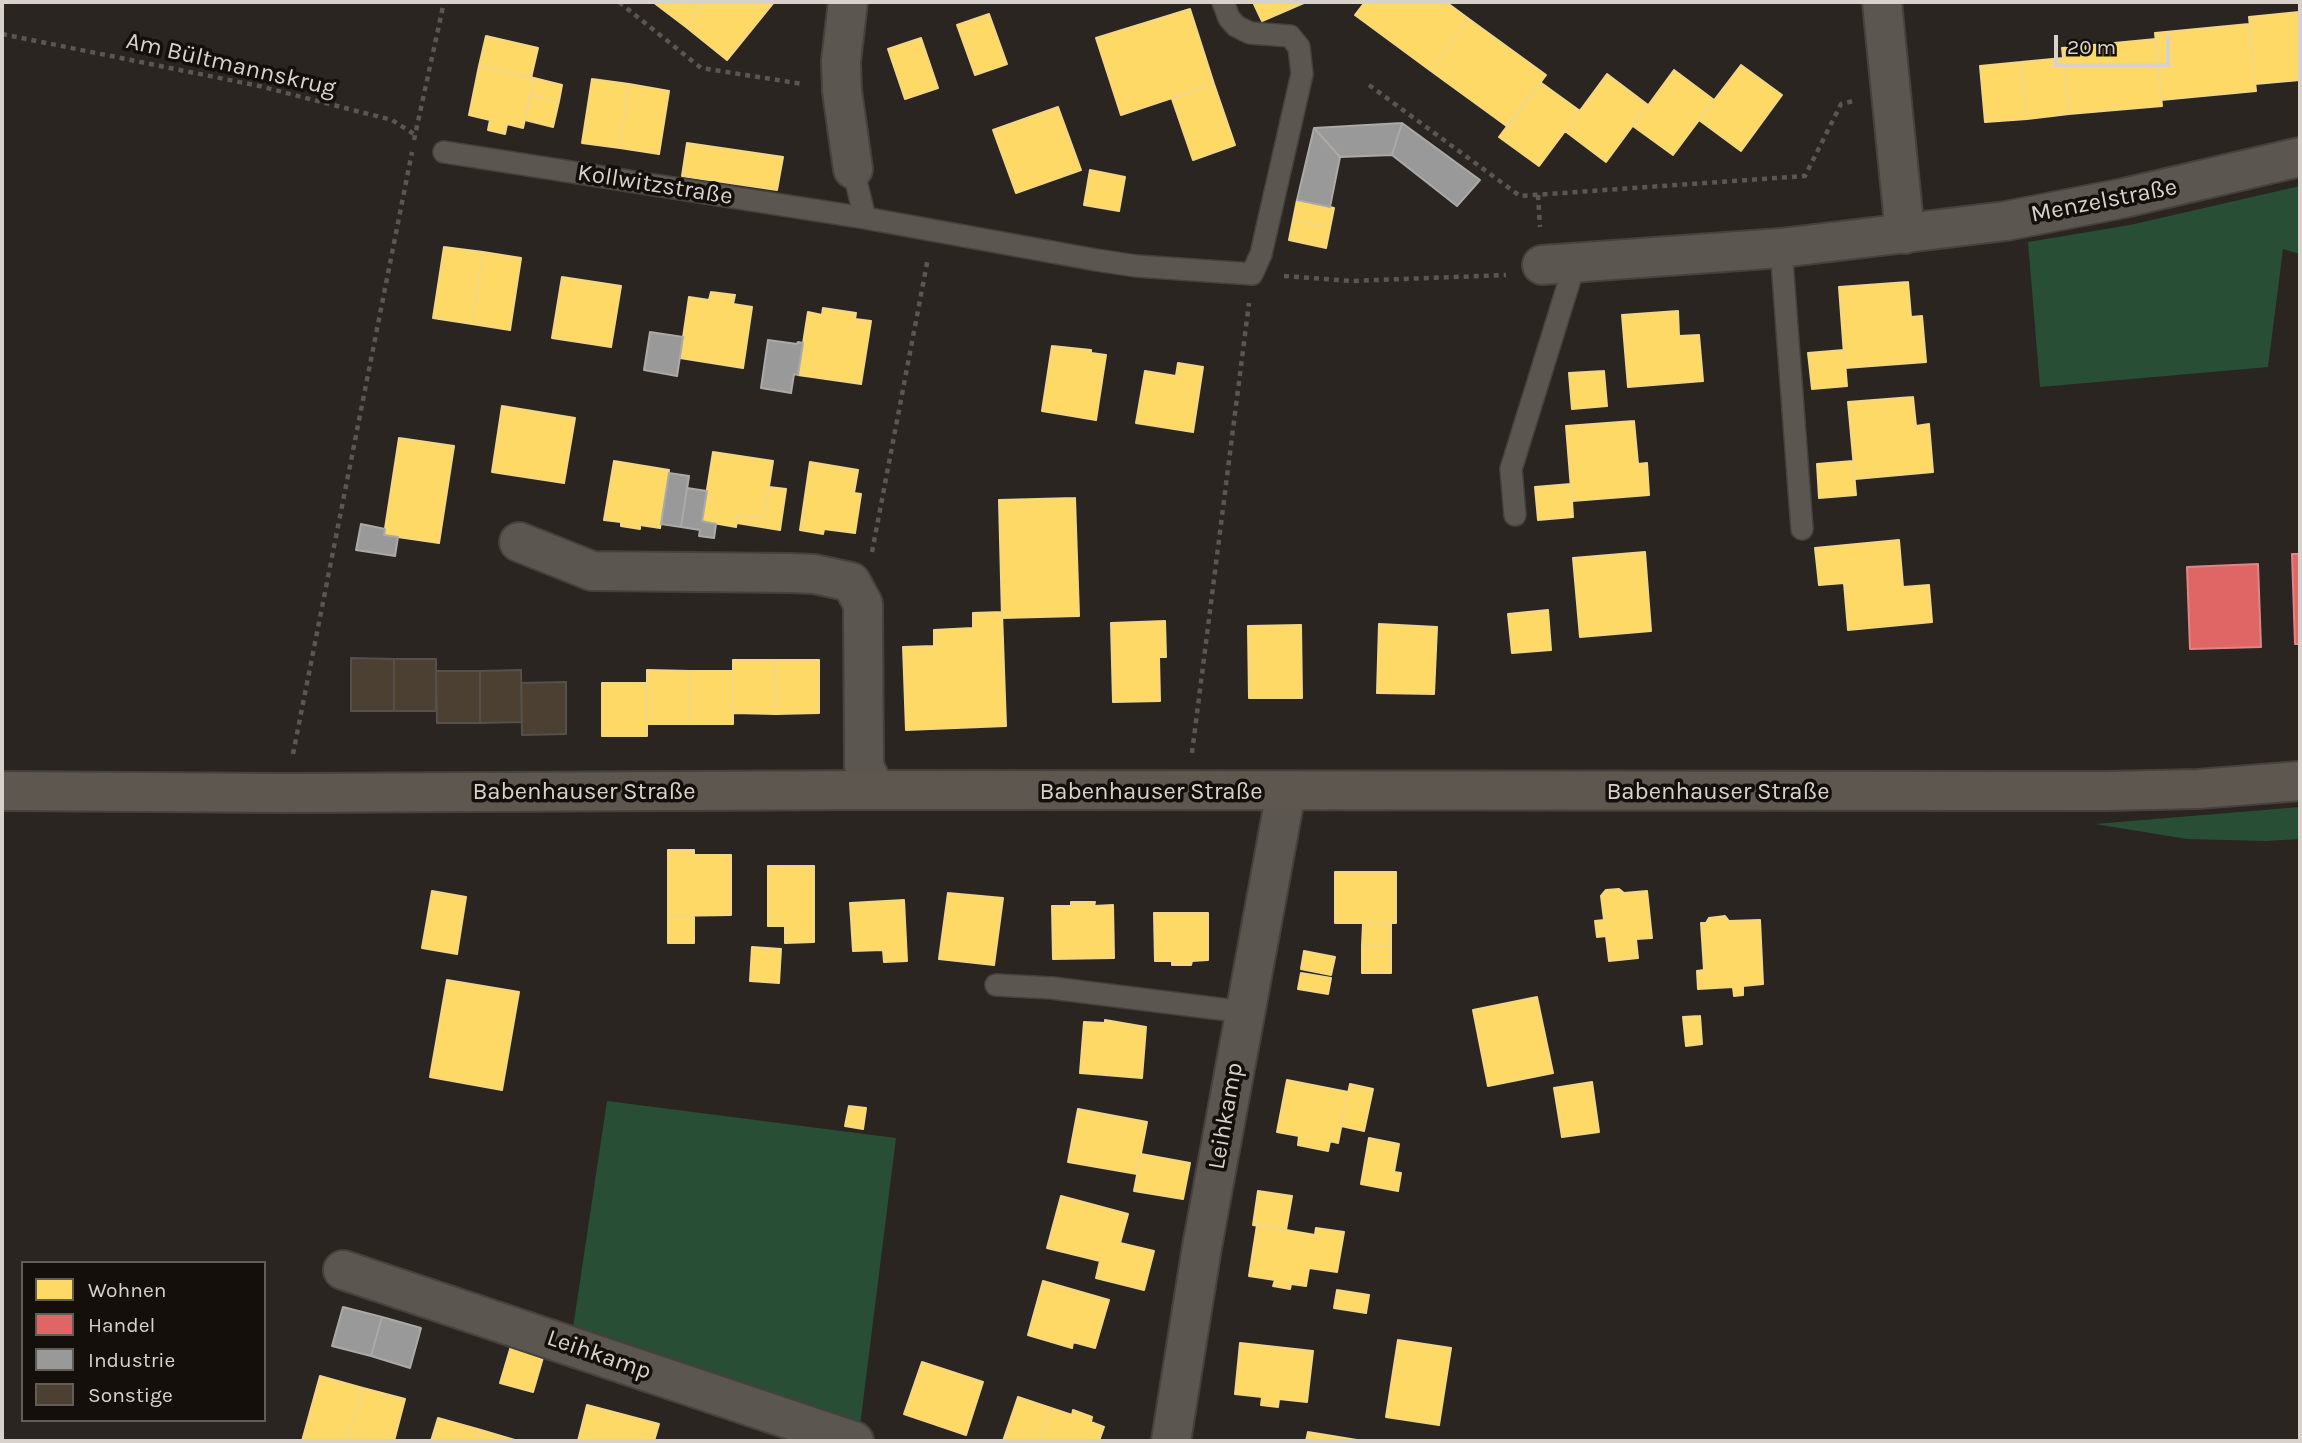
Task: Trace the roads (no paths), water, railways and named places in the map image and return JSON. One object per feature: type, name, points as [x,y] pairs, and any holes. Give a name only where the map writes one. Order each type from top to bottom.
[{"type":"main road","name":"Babenhauser Straße","points":[[2,791],[2105,791],[2198,789],[2300,781]]},
{"type":"street","points":[[848,2],[841,61],[846,132],[853,169]]},
{"type":"street","points":[[1882,2],[1905,234]]},
{"type":"street","name":"Menzelstraße","points":[[1559,264],[1781,248],[2006,221],[2124,198],[2300,157]]},
{"type":"street","points":[[519,542],[592,571],[814,574],[851,582],[863,604],[864,766],[876,790]]},
{"type":"street","name":"Leihkamp","points":[[1171,1441],[1202,1247],[1286,792]]},
{"type":"street","name":"Leihkamp","points":[[343,1270],[854,1441]]},
{"type":"lane","name":"Kollwitzstraße","points":[[444,152],[865,218],[1136,266],[1252,274],[1261,254],[1302,74],[1299,47],[1290,36],[1250,33],[1236,26],[1229,18],[1223,2]]},
{"type":"lane","points":[[853,169],[865,218]]},
{"type":"lane","points":[[1781,248],[1801,529]]},
{"type":"lane","points":[[1514,515],[1511,469],[1559,264]]},
{"type":"lane","points":[[996,985],[1052,988],[1244,1012]]}]
